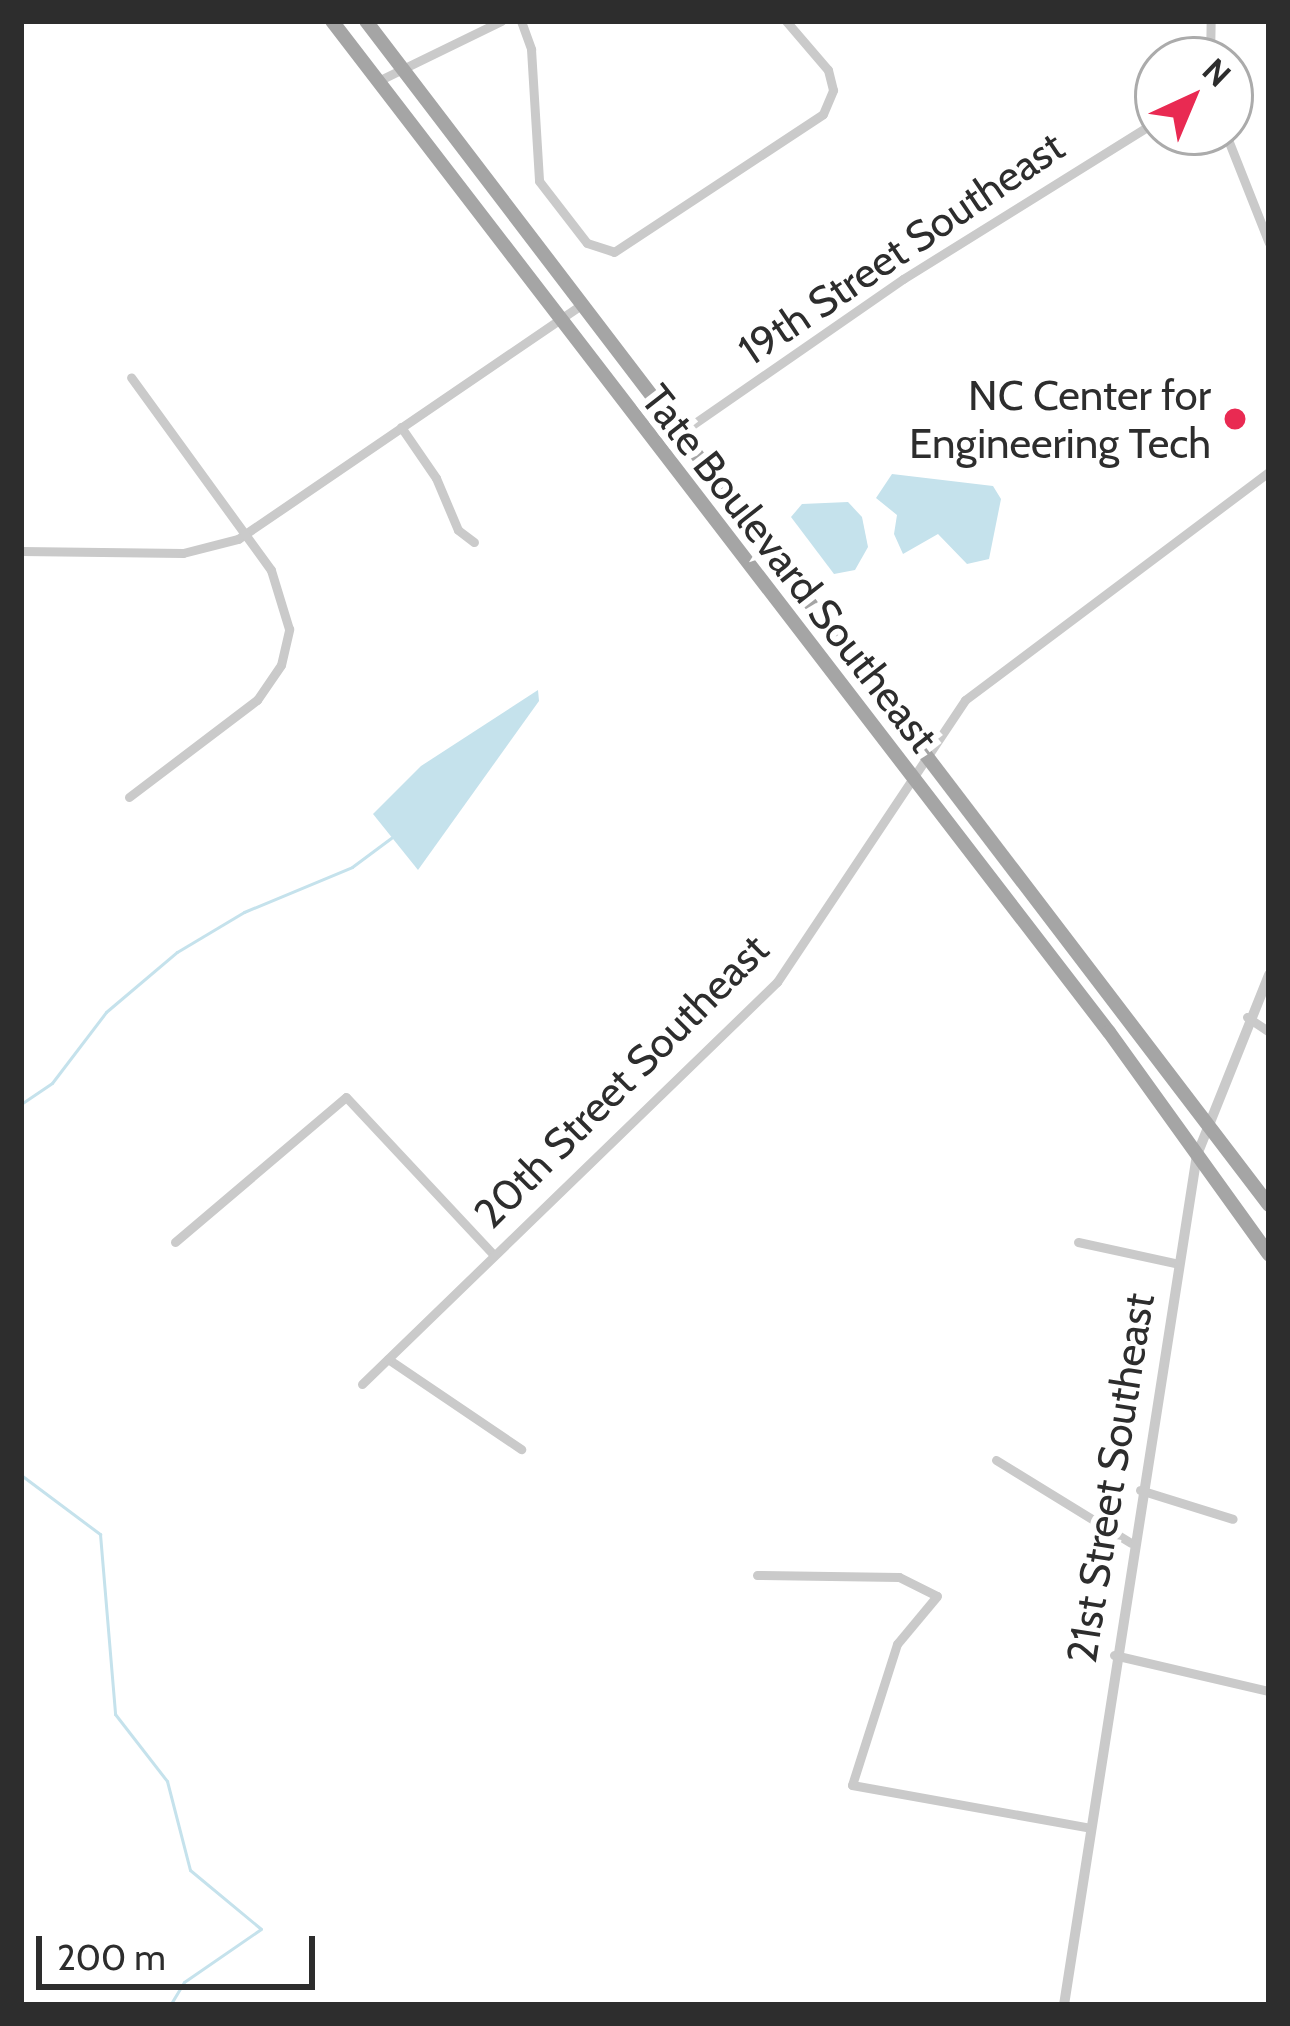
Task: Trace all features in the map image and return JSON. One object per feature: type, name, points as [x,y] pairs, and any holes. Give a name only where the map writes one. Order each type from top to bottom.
[{"type":"main road","name":"Tate Boulevard Southeast","points":[[332,21],[1197,1155],[1269,1256]]},
{"type":"main road","name":"Tate Boulevard Southeast","points":[[365,21],[1211,1123],[1269,1205]]},
{"type":"street","points":[[378,81],[501,21]]},
{"type":"street","points":[[520,21],[531,49],[539,181],[587,243],[614,252],[823,114],[833,90],[828,70],[786,21]]},
{"type":"street","name":"19th Street Southeast","points":[[682,432],[942,254],[1134,135]]},
{"type":"street","points":[[1235,156],[1269,243]]},
{"type":"street","points":[[21,550],[183,553],[248,534],[582,304]]},
{"type":"street","points":[[129,797],[247,709],[281,665],[286,600],[248,534],[131,377]]},
{"type":"street","points":[[401,427],[458,530],[473,542]]},
{"type":"street","name":"20th Street Southeast","points":[[362,1384],[777,982],[925,749],[991,676],[1269,472]]},
{"type":"street","name":"21st Street Southeast","points":[[1064,2005],[1086,1827],[1197,1155],[1246,1017],[1269,976]]},
{"type":"street","points":[[1246,1017],[1269,1033]]},
{"type":"street","points":[[175,1242],[346,1097],[493,1253]]},
{"type":"street","points":[[1078,1242],[1179,1264]]},
{"type":"street","points":[[388,1359],[521,1449]]},
{"type":"street","points":[[996,1460],[1132,1543]]},
{"type":"street","points":[[1140,1490],[1233,1519]]},
{"type":"street","points":[[757,1575],[899,1577],[937,1596],[897,1644],[852,1785],[1086,1827]]},
{"type":"street","points":[[1114,1654],[1269,1691]]},
{"type":"water","points":[[892,474],[993,486],[1001,499],[989,559],[967,564],[938,534],[903,554],[894,534],[897,515],[876,498]]},
{"type":"water","points":[[848,502],[862,517],[868,547],[855,570],[834,574],[791,517],[802,504]]},
{"type":"water","points":[[538,690],[539,701],[418,870],[373,814],[421,766]]},
{"type":"waterway","points":[[21,1104],[52,1083],[106,1012],[177,952],[244,912],[352,867],[391,838]]},
{"type":"waterway","points":[[21,1475],[100,1534],[115,1714],[167,1781],[190,1870],[261,1929],[184,1982],[170,2005]]},
{"type":"place","name":"NC Center for Engineering Tech","points":[[1235,419]]}]
